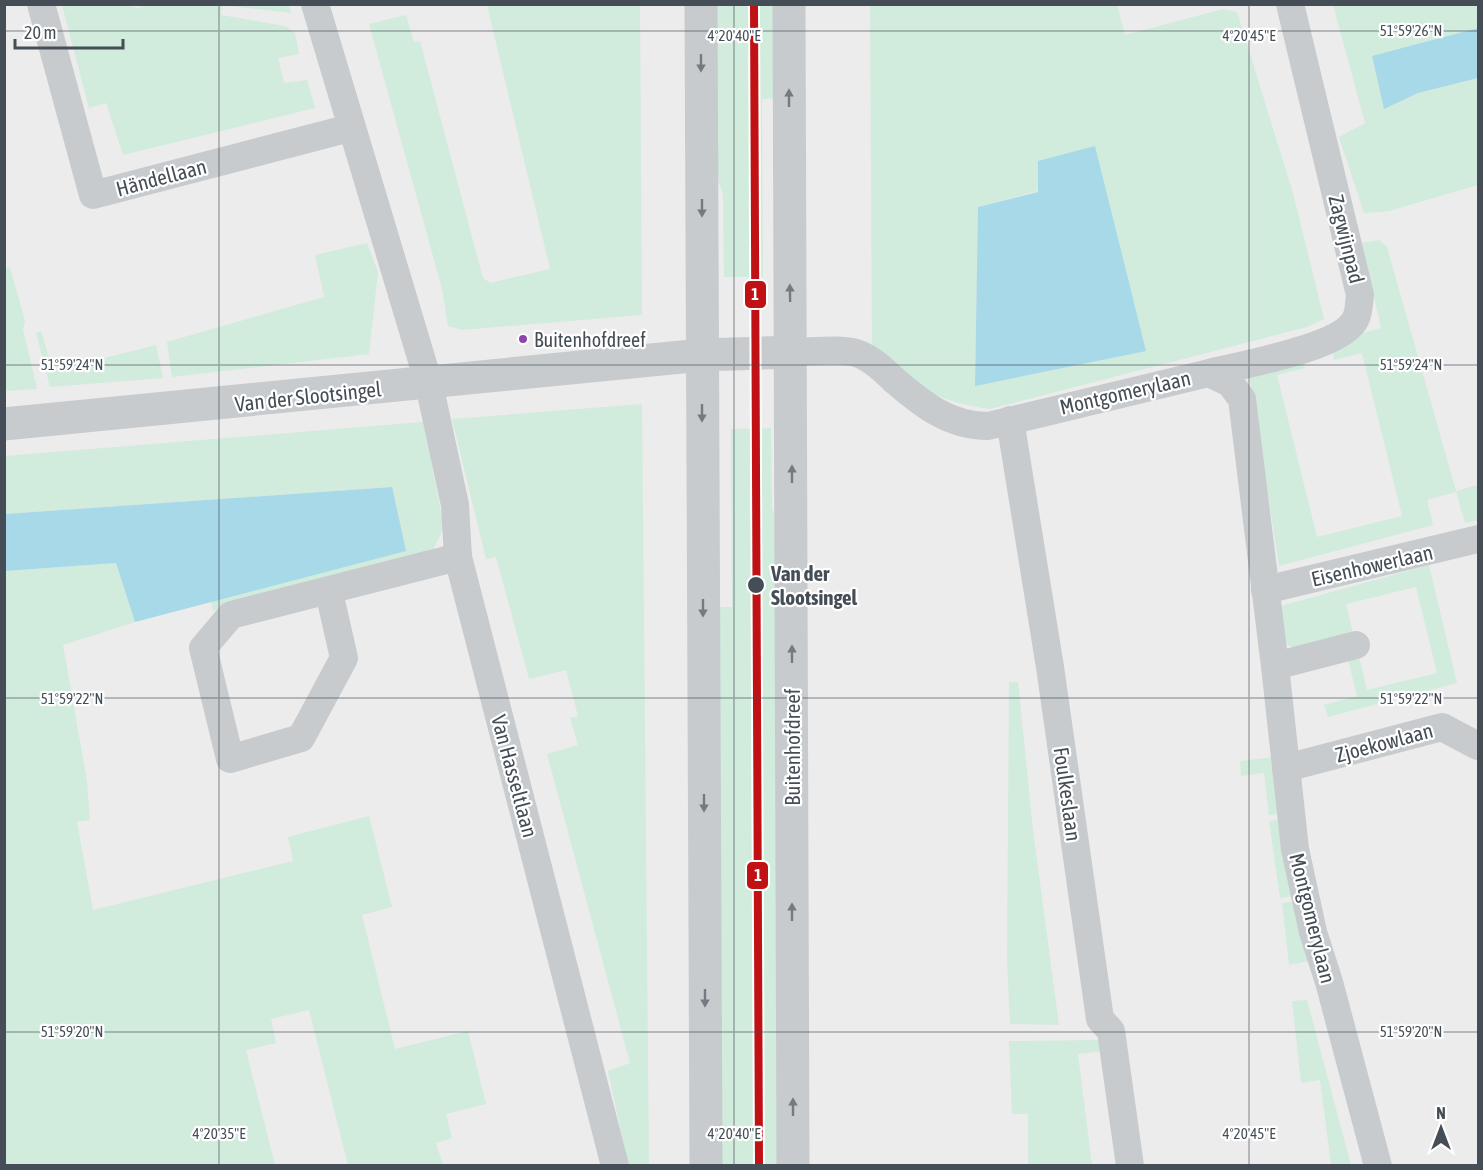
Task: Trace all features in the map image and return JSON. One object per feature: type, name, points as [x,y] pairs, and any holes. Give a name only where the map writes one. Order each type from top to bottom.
[{"type":"street","name":"Händellaan","points":[[41,4],[93,195],[350,128]]},
{"type":"street","points":[[315,4],[350,128],[429,384]]},
{"type":"street","points":[[701,4],[706,1166]]},
{"type":"street","name":"Buitenhofdreef","points":[[789,4],[793,1166]]},
{"type":"street","name":"Zagwijnpad","points":[[1209,373],[1316,346],[1339,336],[1356,319],[1360,295],[1290,4]]},
{"type":"street","name":"Van der Slootsingel","points":[[4,424],[429,384],[702,355],[791,352]]},
{"type":"street","name":"Montgomerylaan","points":[[791,352],[856,352],[880,367],[916,399],[950,420],[970,426],[988,426],[1209,373],[1230,383],[1242,399],[1300,882],[1378,1166]]},
{"type":"street","name":"Van Hasseltlaan","points":[[429,384],[455,505],[458,557],[615,1166]]},
{"type":"street","name":"Foulkeslaan","points":[[1010,420],[1050,667],[1100,1019],[1110,1031],[1130,1166]]},
{"type":"street","name":"Eisenhowerlaan","points":[[1265,590],[1479,539]]},
{"type":"street","points":[[329,592],[344,658],[301,738],[230,759],[203,648],[231,615],[329,592],[458,557]]},
{"type":"street","points":[[1275,666],[1356,645]]},
{"type":"street","name":"Zjoekowlaan","points":[[1286,768],[1442,727],[1479,746]]},
{"type":"green space","points":[[118,4],[140,8],[141,4],[289,5],[291,13],[222,5],[221,15],[285,26],[295,33],[299,54],[278,58],[284,83],[307,80],[315,108],[123,155],[106,103],[89,108],[62,5]]},
{"type":"green space","points":[[487,5],[640,5],[642,315],[462,330],[448,326],[442,289],[369,24],[406,15],[414,42],[420,41],[483,278],[490,283],[550,269]]},
{"type":"green space","points":[[714,5],[775,5],[776,98],[762,99],[763,277],[724,277],[723,194],[714,170]]},
{"type":"green space","points":[[870,5],[1117,5],[1125,35],[1223,9],[1237,12],[1293,193],[1324,319],[1307,327],[990,409],[953,401],[925,389],[900,372],[872,348]],"holes":[[[1038,191],[975,386],[978,207]]]},
{"type":"green space","points":[[1333,5],[1478,5],[1478,28],[1372,57],[1384,108],[1418,93],[1478,78],[1478,185],[1389,211],[1364,213],[1339,137],[1365,123]]},
{"type":"green space","points":[[1379,240],[1387,247],[1456,491],[1478,485],[1478,520],[1465,523],[1456,492],[1427,500],[1433,525],[1279,566],[1248,366],[1300,353],[1305,368],[1277,375],[1317,537],[1402,516],[1362,353],[1334,360],[1330,342],[1381,328],[1362,243]]},
{"type":"green space","points":[[367,243],[378,272],[369,354],[172,377],[167,342],[324,297],[315,255]]},
{"type":"green space","points":[[10,267],[25,321],[23,329],[37,389],[5,391],[4,269]]},
{"type":"green space","points":[[41,331],[53,371],[156,345],[163,378],[50,387],[36,333]]},
{"type":"green space","points":[[642,404],[649,1165],[628,1165],[608,1071],[630,1063],[547,754],[578,745],[570,718],[578,716],[566,670],[529,679],[496,557],[486,559],[452,419]]},
{"type":"green space","points":[[423,422],[444,527],[431,554],[213,611],[211,602],[392,487],[5,514],[5,456]]},
{"type":"green space","points":[[771,428],[772,508],[780,531],[784,1165],[721,1165],[718,607],[732,607],[731,429]]},
{"type":"green space","points":[[116,563],[135,622],[63,645],[87,781],[90,820],[77,822],[93,910],[293,861],[288,837],[369,816],[392,907],[362,915],[395,1049],[468,1031],[486,1104],[446,1114],[452,1138],[436,1143],[443,1165],[348,1165],[309,1010],[271,1019],[276,1043],[246,1050],[275,1165],[5,1166],[5,571]]},
{"type":"green space","points":[[1429,565],[1457,683],[1328,717],[1324,705],[1357,696],[1348,660],[1359,657],[1367,690],[1437,673],[1416,587],[1346,604],[1354,638],[1301,652],[1282,642],[1277,607]]},
{"type":"green space","points":[[1009,682],[1018,682],[1033,830],[1059,1025],[1010,1024],[1007,960]]},
{"type":"green space","points":[[1275,757],[1281,814],[1269,815],[1264,773],[1241,776],[1240,761]]},
{"type":"green space","points":[[1282,819],[1294,896],[1280,898],[1269,821]]},
{"type":"green space","points":[[1295,901],[1309,961],[1289,965],[1282,903]]},
{"type":"green space","points":[[1307,1000],[1351,1165],[1331,1165],[1320,1080],[1301,1083],[1292,1001]]},
{"type":"green space","points":[[1100,1040],[1102,1051],[1078,1054],[1092,1165],[1028,1165],[1028,1114],[1012,1114],[1009,1041]]},
{"type":"water","points":[[1478,28],[1478,78],[1418,93],[1384,109],[1372,56]]},
{"type":"water","points":[[1095,146],[1146,351],[975,386],[978,207],[1038,192],[1038,161]]},
{"type":"water","points":[[392,487],[406,551],[135,622],[116,563],[5,571],[5,514]]},
{"type":"transit line","name":"1","points":[[754,4],[759,1166]]},
{"type":"place","name":"Buitenhofdreef","points":[[523,339]]},
{"type":"place","name":"Van der Slootsingel","points":[[756,585]]}]
